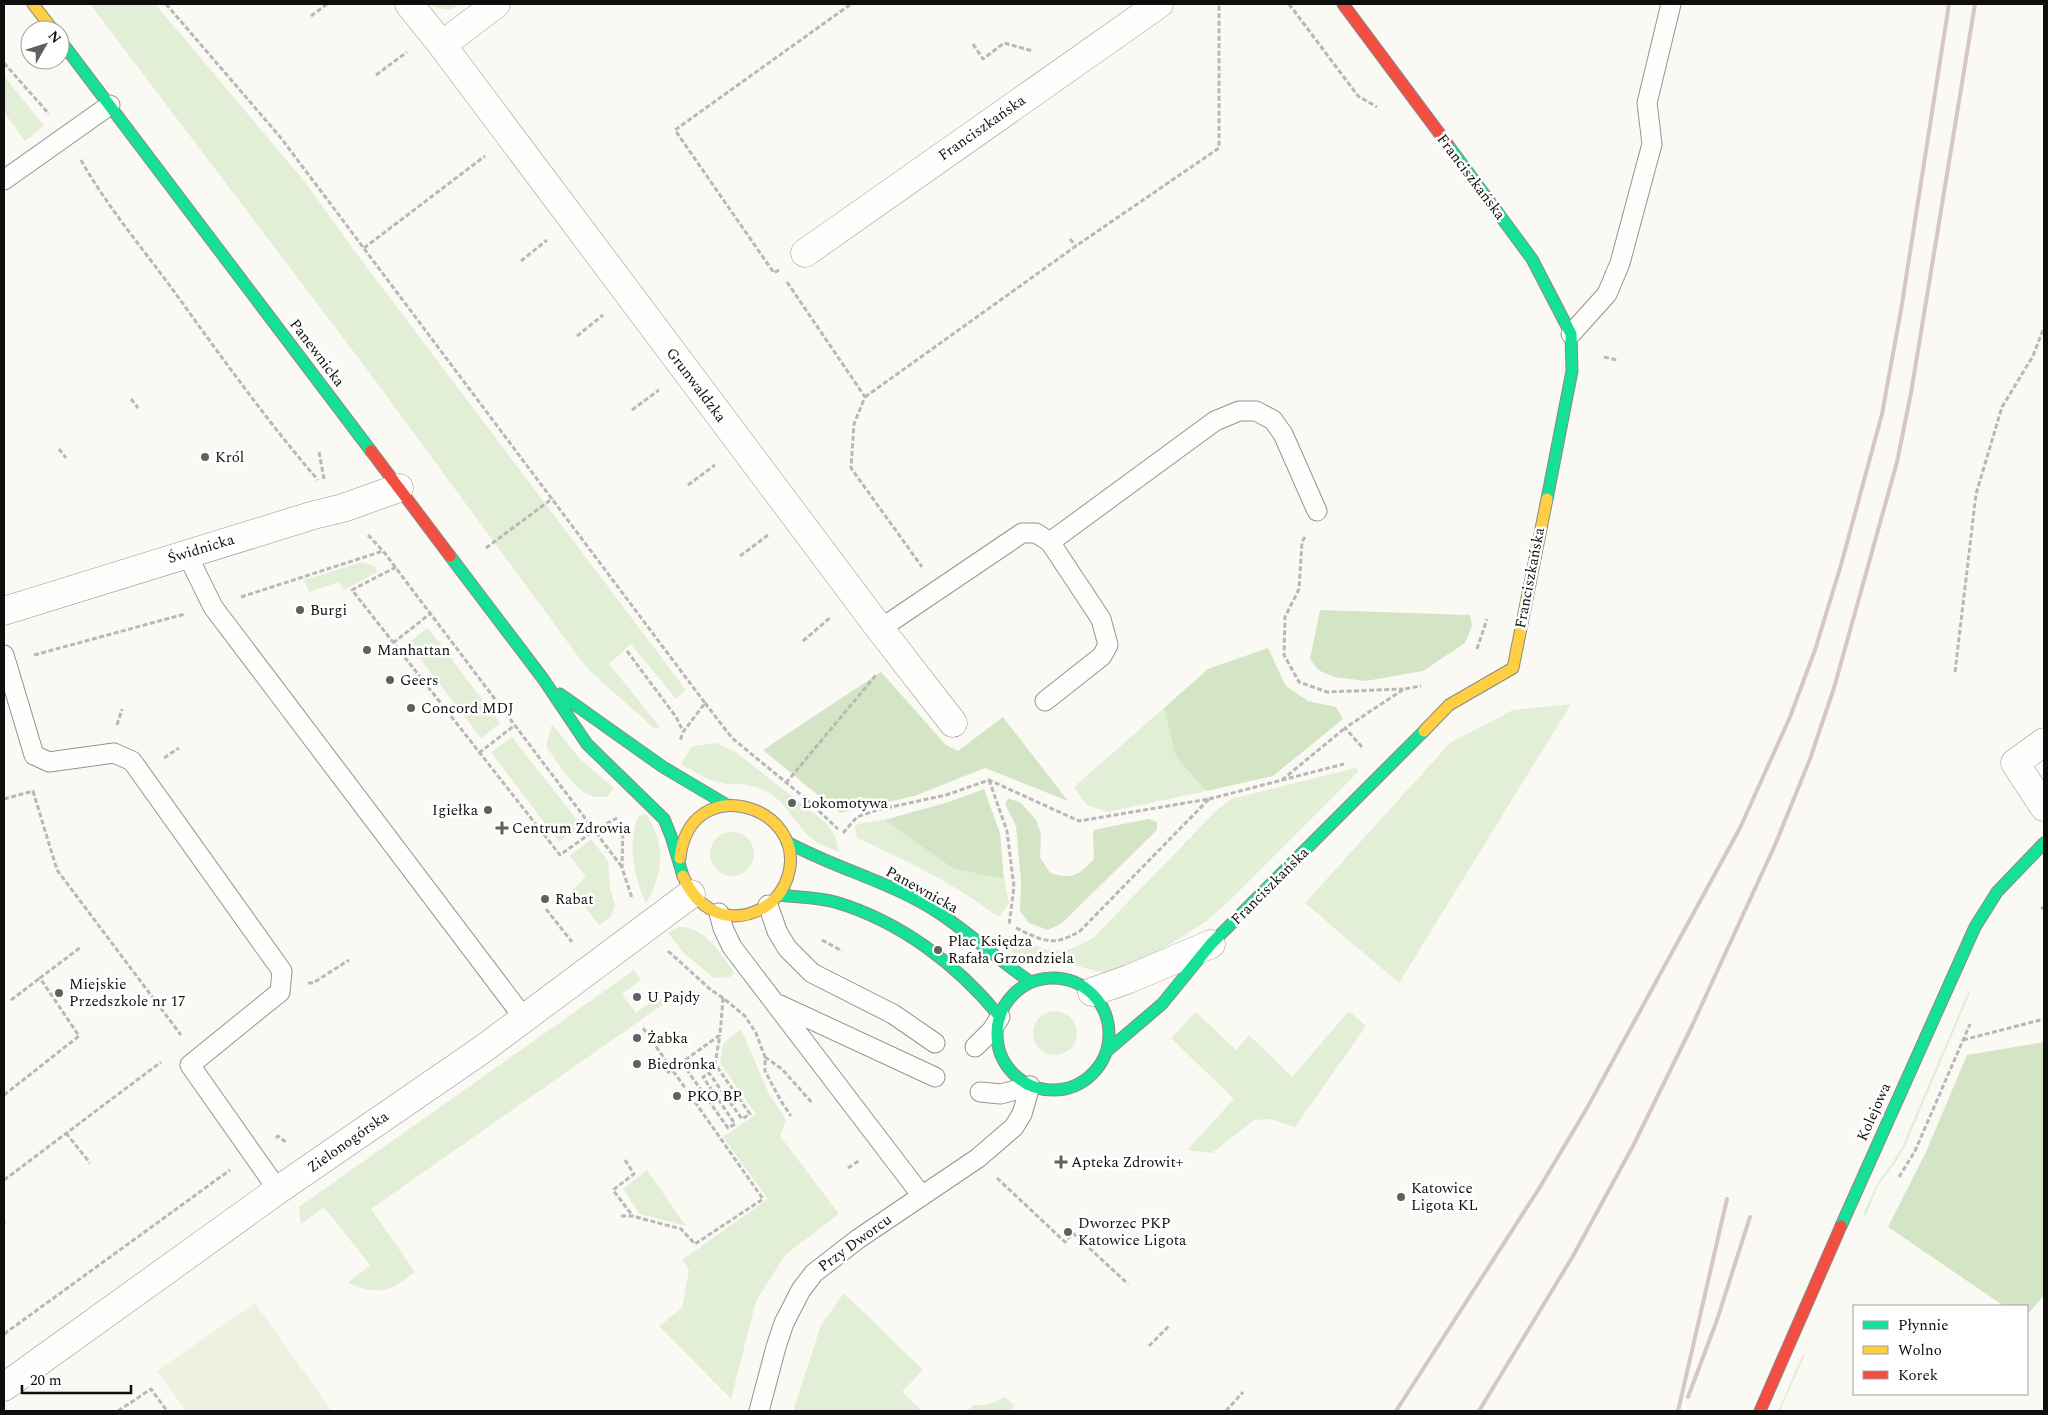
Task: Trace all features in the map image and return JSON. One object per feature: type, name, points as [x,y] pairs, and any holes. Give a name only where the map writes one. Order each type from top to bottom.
[{"type":"street","points":[[33,4],[45,20]]},
{"type":"street","name":"Grunwaldzka","points":[[409,4],[442,45],[880,629],[953,723]]},
{"type":"street","points":[[442,45],[496,4]]},
{"type":"street","name":"Franciszkańska","points":[[805,253],[1159,4]]},
{"type":"street","name":"Franciszkańska","points":[[1108,1050],[1162,1004],[1211,944],[1386,770],[1449,704],[1513,668],[1572,371],[1571,334],[1532,259],[1343,4]]},
{"type":"street","name":"Panewnicka","points":[[70,53],[548,686],[590,749],[641,794],[666,822],[680,858]]},
{"type":"street","name":"Świdnicka","points":[[4,611],[343,508],[399,488]]},
{"type":"street","name":"Panewnicka","points":[[548,686],[663,766],[728,805]]},
{"type":"street","points":[[2044,742],[2015,763],[2044,806]]},
{"type":"street","name":"Panewnicka","points":[[719,914],[706,907],[691,894],[681,872],[680,858],[682,843],[689,829],[700,817],[713,809],[728,805],[743,805],[757,809],[770,817],[780,828],[788,842],[791,857],[790,872],[773,900]]},
{"type":"street","name":"Panewnicka","points":[[788,842],[812,856],[890,886],[939,913],[1006,966],[1031,982]]},
{"type":"street","name":"Kolejowa","points":[[1760,1411],[1880,1135],[1975,927],[1997,892],[2018,867],[2044,843]]},
{"type":"street","name":"Zielonogórska","points":[[4,1387],[278,1190],[483,1049],[691,894]]},
{"type":"street","points":[[719,914],[736,916],[753,912],[773,900],[834,902],[861,912],[906,936],[940,958],[987,999],[1000,1017]]},
{"type":"street","points":[[1092,992],[1129,979],[1211,944]]},
{"type":"street","points":[[1042,978],[1060,978],[1077,982],[1092,992],[1102,1006],[1108,1022],[1108,1050],[1096,1072],[1082,1083],[1065,1090],[1056,1091],[1030,1086],[1019,1080],[1002,1058],[997,1044],[997,1026],[1002,1010],[1012,995],[1031,982],[1042,978]]},
{"type":"lane","points":[[1571,334],[1608,294],[1620,263],[1652,144],[1647,103],[1671,4]]},
{"type":"lane","points":[[4,180],[110,105]]},
{"type":"lane","points":[[1050,542],[1215,421],[1239,411],[1256,411],[1273,420],[1283,434],[1318,511]]},
{"type":"lane","points":[[880,629],[1022,533],[1036,533],[1050,542],[1101,619],[1108,644],[1102,656],[1045,701]]},
{"type":"lane","points":[[187,554],[213,607],[524,1018]]},
{"type":"lane","points":[[4,655],[34,755],[49,762],[114,753],[132,761],[282,971],[280,992],[190,1065],[278,1190]]},
{"type":"lane","points":[[773,900],[777,931],[787,948],[812,973],[893,1014],[935,1043]]},
{"type":"lane","points":[[719,914],[732,947],[922,1196]]},
{"type":"lane","points":[[776,1003],[935,1077]]},
{"type":"lane","points":[[975,1047],[992,1030],[1000,1017]]},
{"type":"lane","points":[[980,1092],[1001,1094],[1030,1086]]},
{"type":"lane","name":"Przy Dworcu","points":[[759,1411],[781,1331],[801,1290],[814,1273],[835,1255],[978,1158],[1014,1127],[1022,1114],[1030,1086]]},
{"type":"path","points":[[166,4],[270,125],[553,498],[732,738],[786,782],[843,834],[847,841]]},
{"type":"path","points":[[311,16],[326,4]]},
{"type":"path","points":[[805,253],[774,273],[675,130],[851,4]]},
{"type":"path","points":[[938,590],[851,468],[854,424],[865,396],[1076,246],[1219,148],[1218,4]]},
{"type":"path","points":[[1289,4],[1358,96],[1380,109]]},
{"type":"path","points":[[973,44],[982,59],[1004,43],[1074,64]]},
{"type":"path","points":[[376,75],[410,50]]},
{"type":"path","points":[[4,63],[67,135],[94,180],[148,256],[265,416],[320,482]]},
{"type":"path","points":[[364,248],[469,168]]},
{"type":"path","points":[[1070,239],[1076,246]]},
{"type":"path","points":[[779,270],[865,396]]},
{"type":"path","points":[[1955,672],[1976,494],[2002,407],[2033,356],[2044,327]]},
{"type":"path","points":[[1604,357],[1617,360]]},
{"type":"path","points":[[131,399],[138,408]]},
{"type":"path","points":[[59,449],[66,458]]},
{"type":"path","points":[[319,452],[325,489]]},
{"type":"path","points":[[486,548],[553,498]]},
{"type":"path","points":[[1318,511],[1302,542],[1299,590],[1285,617],[1284,655],[1299,682],[1327,692],[1404,689],[1428,686]]},
{"type":"path","points":[[383,551],[622,868]]},
{"type":"path","points":[[396,567],[352,590],[560,855],[594,830],[619,818]]},
{"type":"path","points":[[1475,651],[1479,646],[1489,610]]},
{"type":"path","points":[[393,643],[431,614]]},
{"type":"path","points":[[627,651],[676,717],[683,732],[705,703]]},
{"type":"path","points":[[1280,782],[1345,728],[1404,689]]},
{"type":"path","points":[[479,753],[515,725]]},
{"type":"path","points":[[1345,728],[1364,749]]},
{"type":"path","points":[[786,782],[818,744]]},
{"type":"path","points":[[843,834],[856,817],[877,810],[946,795],[989,780],[1079,821],[1209,799],[1351,762]]},
{"type":"path","points":[[989,780],[1007,831],[1014,887],[1009,925]]},
{"type":"path","points":[[4,799],[33,791],[57,870],[198,1058]]},
{"type":"path","points":[[1001,925],[1009,925],[1040,940],[1064,940],[1080,931],[1209,799]]},
{"type":"path","points":[[546,909],[573,943]]},
{"type":"path","points":[[815,936],[842,951]]},
{"type":"path","points":[[11,1000],[81,947]]},
{"type":"path","points":[[280,984],[313,983],[349,960]]},
{"type":"path","points":[[4,1095],[80,1036],[40,978]]},
{"type":"path","points":[[682,1063],[728,1128],[735,1124],[703,1077],[709,1073],[742,1119],[750,1114],[715,1064],[723,998],[745,1016],[756,1032],[765,1057],[765,1071],[791,1116]]},
{"type":"path","points":[[1963,1040],[2044,1019]]},
{"type":"path","points":[[621,1216],[632,1216],[681,1229],[695,1244],[762,1199],[643,1028]]},
{"type":"path","points":[[667,1073],[720,1035]]},
{"type":"path","points":[[4,1180],[186,1043]]},
{"type":"path","points":[[66,1133],[90,1163]]},
{"type":"path","points":[[4,1334],[278,1136],[290,1145]]},
{"type":"path","points":[[978,1158],[1020,1202],[1065,1242],[1073,1234],[1128,1284]]},
{"type":"path","points":[[625,1160],[634,1174],[613,1190],[632,1216]]},
{"type":"path","points":[[1150,1346],[1169,1326]]},
{"type":"path","points":[[118,1411],[150,1389],[167,1411]]},
{"type":"path","points":[[1226,1411],[1243,1392]]},
{"type":"green space","points":[[90,4],[155,4],[305,182],[356,253],[686,690],[676,699],[631,644],[609,664],[660,727],[655,729],[583,663],[366,368]]},
{"type":"green space","points":[[431,4],[460,4],[450,10],[437,8]]},
{"type":"green space","points":[[4,76],[44,126],[25,141],[4,112]]},
{"type":"green space","points":[[362,562],[375,566],[377,572],[344,590],[339,582],[309,592],[304,580]]},
{"type":"green space","points":[[1320,610],[1470,615],[1472,626],[1465,643],[1423,671],[1366,681],[1334,677],[1318,670],[1310,659]]},
{"type":"green space","points":[[428,628],[500,723],[481,738],[408,643]]},
{"type":"green space","points":[[1268,648],[1286,686],[1308,701],[1336,707],[1343,719],[1273,776],[1206,791],[1176,757],[1164,708],[1208,669]]},
{"type":"green space","points":[[881,672],[946,745],[958,751],[1003,717],[1068,801],[985,768],[914,796],[840,813],[763,750]]},
{"type":"green space","points":[[1571,704],[1399,983],[1305,903],[1450,743],[1513,710]]},
{"type":"green space","points":[[1164,708],[1176,757],[1206,791],[1108,812],[1087,805],[1074,787]]},
{"type":"green space","points":[[552,724],[579,758],[614,788],[608,796],[598,797],[589,795],[580,789],[564,772],[546,746]]},
{"type":"green space","points":[[512,737],[581,825],[559,842],[491,752]]},
{"type":"green space","points":[[717,743],[737,753],[826,823],[835,836],[839,852],[819,844],[806,834],[782,803],[771,794],[760,788],[743,784],[726,784],[709,780],[681,764],[692,746]]},
{"type":"green space","points":[[1355,768],[1359,771],[1229,901],[1205,922],[1123,971],[1107,974],[1059,961],[1037,961],[1014,953],[1001,942],[1005,937],[1014,936],[1041,948],[1055,951],[1080,945],[1093,938],[1218,809],[1231,799]]},
{"type":"green space","points":[[984,789],[1000,833],[1004,879],[954,869],[884,820],[949,802]]},
{"type":"green space","points":[[1008,798],[1021,803],[1036,820],[1041,834],[1040,857],[1050,873],[1058,875],[1075,875],[1094,859],[1094,830],[1148,819],[1157,822],[1157,830],[1062,923],[1048,930],[1029,923],[1020,911],[1021,881],[1016,826],[1005,804]]},
{"type":"green space","points":[[646,814],[657,837],[660,858],[656,880],[646,903],[638,884],[633,836],[639,816]]},
{"type":"green space","points":[[884,820],[954,869],[1004,879],[1009,903],[1000,916],[995,915],[962,892],[928,872],[857,838],[855,827],[858,824]]},
{"type":"green space","points":[[732,832],[744,836],[750,842],[754,854],[750,866],[744,872],[732,876],[720,872],[714,866],[710,854],[714,842],[720,836]]},
{"type":"green space","points":[[591,839],[608,861],[610,889],[615,905],[611,917],[599,925],[572,890],[586,877],[570,856]]},
{"type":"green space","points":[[678,927],[688,928],[704,936],[717,949],[735,973],[730,977],[714,978],[683,952],[668,933]]},
{"type":"green space","points":[[634,970],[641,980],[622,994],[636,1013],[655,999],[658,1002],[672,993],[675,996],[371,1209],[415,1272],[398,1284],[383,1290],[368,1290],[348,1283],[370,1265],[324,1207],[301,1224],[299,1207]]},
{"type":"green space","points":[[1968,992],[1970,993],[1905,1146],[1894,1165],[1879,1184],[1865,1217],[1863,1214],[1878,1182],[1903,1145]]},
{"type":"green space","points":[[1055,1011],[1067,1015],[1073,1021],[1077,1033],[1073,1045],[1067,1051],[1055,1055],[1043,1051],[1037,1045],[1033,1033],[1037,1021],[1043,1015]]},
{"type":"green space","points":[[1349,1011],[1366,1026],[1295,1127],[1270,1119],[1254,1120],[1212,1153],[1187,1150],[1234,1099],[1171,1038],[1196,1012],[1236,1050],[1249,1035],[1292,1077]]},
{"type":"green space","points":[[741,1029],[769,1094],[786,1120],[780,1136],[839,1214],[785,1255],[756,1301],[731,1399],[659,1326],[682,1308],[689,1270],[682,1260],[768,1199],[723,1137],[756,1114],[720,1063],[723,1044]]},
{"type":"green space","points":[[2044,1042],[2044,1295],[2028,1314],[2028,1305],[2003,1305],[1888,1227],[1926,1152],[1967,1055]]},
{"type":"green space","points":[[647,1170],[686,1226],[640,1214],[623,1189]]},
{"type":"green space","points":[[844,1293],[923,1370],[902,1392],[922,1411],[793,1411],[821,1325]]},
{"type":"green space","points":[[255,1303],[332,1411],[186,1411],[157,1371]]},
{"type":"green space","points":[[1805,1355],[1780,1411],[1778,1411],[1802,1356]]},
{"type":"green space","points":[[1005,1397],[1015,1406],[1010,1411],[967,1411],[973,1405],[987,1405]]},
{"type":"railway","points":[[1396,1411],[1540,1187],[1587,1108],[1740,828],[1790,717],[1815,650],[1841,565],[1882,414],[1901,310],[1949,4]]},
{"type":"railway","points":[[1479,1411],[1573,1256],[1633,1146],[1692,1026],[1775,845],[1810,759],[1834,688],[1897,462],[1911,393],[1975,4]]},
{"type":"railway","points":[[1678,1411],[1727,1199]]},
{"type":"railway","points":[[1688,1397],[1717,1320],[1750,1217]]},
{"type":"traffic: fast","points":[[70,53],[371,451]]},
{"type":"traffic: fast","points":[[1448,145],[1532,259],[1571,334],[1572,371],[1547,499]]},
{"type":"traffic: fast","points":[[450,556],[544,680],[587,744],[664,819],[683,876]]},
{"type":"traffic: fast","points":[[560,694],[663,767],[727,805]]},
{"type":"traffic: fast","points":[[1108,1050],[1162,1004],[1211,944],[1424,731]]},
{"type":"traffic: fast","points":[[787,842],[921,902],[951,921],[1031,982]]},
{"type":"traffic: fast","points":[[1841,1226],[1975,927],[1997,892],[2044,843]]},
{"type":"traffic: fast","points":[[778,895],[835,902],[859,910],[905,933],[926,947],[966,980],[1000,1017]]},
{"type":"traffic: fast","points":[[1053,978],[1075,982],[1093,994],[1105,1012],[1109,1034],[1105,1056],[1093,1074],[1075,1086],[1053,1090],[1031,1086],[1013,1074],[1001,1056],[997,1034],[1001,1012],[1013,994],[1031,982],[1053,978]]},
{"type":"traffic: slow","points":[[33,4],[45,20]]},
{"type":"traffic: slow","points":[[1424,731],[1449,705],[1513,668],[1547,499]]},
{"type":"traffic: slow","points":[[680,858],[688,830],[704,813],[724,806],[746,807],[766,816],[781,831],[790,851],[788,876],[775,898],[763,908],[738,916],[715,912],[705,906],[696,898],[683,876]]},
{"type":"traffic: jam","points":[[1343,4],[1448,145]]},
{"type":"traffic: jam","points":[[371,451],[450,556]]},
{"type":"traffic: jam","points":[[1760,1411],[1841,1226]]},
{"type":"place","name":"Król","points":[[205,457]]},
{"type":"place","name":"Burgi","points":[[300,610]]},
{"type":"place","name":"Manhattan","points":[[367,650]]},
{"type":"place","name":"Geers","points":[[390,680]]},
{"type":"place","name":"Concord MDJ","points":[[411,708]]},
{"type":"place","name":"Lokomotywa","points":[[792,803]]},
{"type":"place","name":"Igiełka","points":[[488,810]]},
{"type":"place","name":"Centrum Zdrowia","points":[[502,828]]},
{"type":"place","name":"Rabat","points":[[545,899]]},
{"type":"place","name":"Plac Księdza Rafała Grzondziela","points":[[938,950]]},
{"type":"place","name":"Miejskie Przedszkole nr 17","points":[[59,993]]},
{"type":"place","name":"U Pajdy","points":[[637,997]]},
{"type":"place","name":"Żabka","points":[[637,1038]]},
{"type":"place","name":"Biedronka","points":[[637,1064]]},
{"type":"place","name":"PKO BP","points":[[677,1096]]},
{"type":"place","name":"Apteka Zdrowit+","points":[[1061,1162]]},
{"type":"place","name":"Katowice Ligota KL","points":[[1401,1197]]},
{"type":"place","name":"Dworzec PKP Katowice Ligota","points":[[1068,1232]]}]
